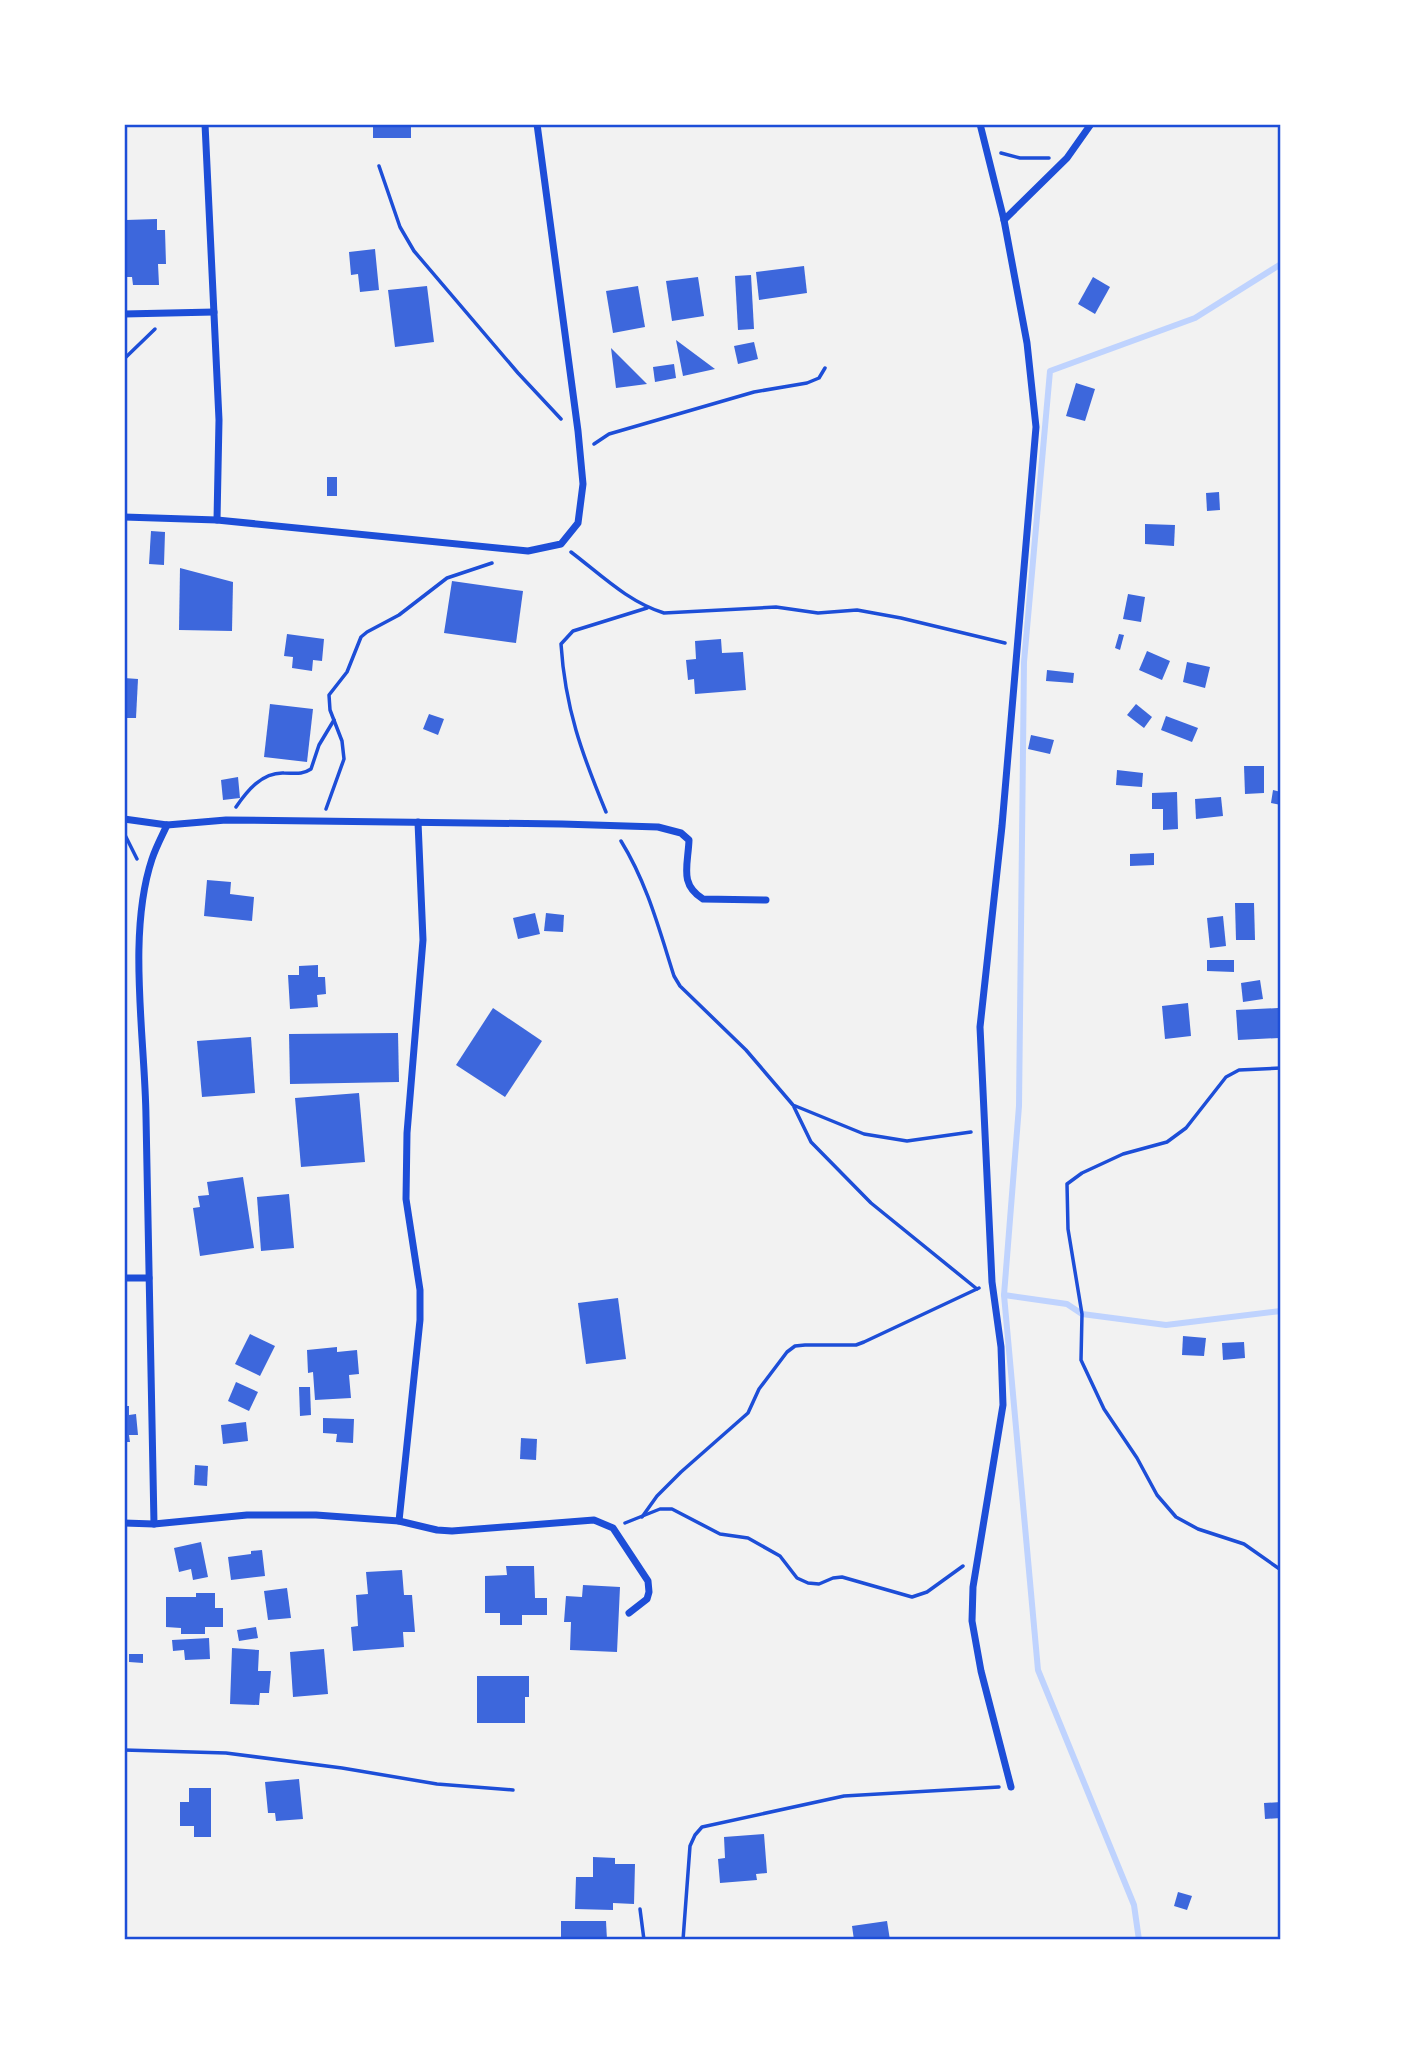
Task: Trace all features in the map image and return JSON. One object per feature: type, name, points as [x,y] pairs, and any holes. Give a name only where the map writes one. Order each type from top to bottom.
[{"type":"street","points":[[205,124],[219,420],[217,520]]},
{"type":"street","points":[[124,517],[217,520],[528,551],[561,544],[578,523],[583,484],[537,124]]},
{"type":"street","points":[[980,124],[1004,220],[1027,343],[1036,427],[1018,646],[980,1027],[992,1282],[1001,1347],[1003,1405],[973,1587],[972,1621],[981,1671],[1011,1787]]},
{"type":"street","points":[[1004,220],[1066,158],[1091,124]]},
{"type":"street","points":[[124,314],[214,312]]},
{"type":"street","points":[[124,819],[167,825],[226,820],[658,827],[681,833],[689,840],[687,883],[703,900],[766,900]]},
{"type":"street","points":[[399,1521],[420,1310],[420,1290],[406,1199],[407,1133],[423,940],[418,822]]},
{"type":"street","points":[[154,1524],[146,1101],[140,1015],[141,926],[146,880],[152,857],[167,825]]},
{"type":"street","points":[[124,1278],[149,1278]]},
{"type":"street","points":[[124,1523],[154,1524],[247,1514],[316,1515],[399,1521],[452,1531],[583,1520],[603,1522],[613,1528],[648,1581],[649,1592],[646,1599],[629,1614]]},
{"type":"path","points":[[986,147],[1020,158],[1066,158]]},
{"type":"path","points":[[379,166],[400,227],[414,251],[518,373],[579,438]]},
{"type":"path","points":[[124,359],[172,312]]},
{"type":"path","points":[[580,452],[609,434],[754,392],[807,383],[819,377],[825,368]]},
{"type":"path","points":[[561,544],[634,600],[647,608],[664,613],[776,607],[818,613],[857,610],[1018,646]]},
{"type":"path","points":[[321,821],[344,759],[342,741],[330,710],[330,695],[347,672],[361,638],[399,615],[447,578],[493,562]]},
{"type":"path","points":[[647,608],[573,631],[561,644],[563,676],[578,741],[611,825],[636,866],[674,976],[680,986],[746,1050],[793,1105],[811,1142],[871,1203],[977,1289]]},
{"type":"path","points":[[226,820],[245,794],[266,776],[282,772],[296,774],[312,769],[319,746],[334,720]]},
{"type":"path","points":[[1281,1068],[1239,1070],[1226,1077],[1186,1128],[1167,1142],[1123,1154],[1082,1173],[1067,1184],[1068,1229],[1082,1314],[1081,1360],[1104,1409],[1137,1458],[1157,1495],[1175,1517],[1198,1529],[1244,1544],[1281,1570]]},
{"type":"path","points":[[793,1105],[864,1135],[907,1141],[985,1130]]},
{"type":"path","points":[[642,1517],[673,1480],[748,1413],[759,1389],[787,1352],[795,1346],[856,1345],[992,1282]]},
{"type":"path","points":[[613,1528],[660,1510],[672,1509],[720,1534],[748,1538],[780,1556],[797,1578],[808,1583],[819,1584],[842,1577],[912,1597],[927,1592],[979,1555]]},
{"type":"path","points":[[124,1750],[226,1753],[437,1784],[513,1790]]},
{"type":"path","points":[[682,1940],[690,1846],[702,1827],[844,1796],[1011,1787]]},
{"type":"path","points":[[640,1909],[645,1940]]},
{"type":"building","points":[[373,124],[411,124],[411,138],[373,138]]},
{"type":"building","points":[[157,219],[157,230],[165,230],[166,264],[158,264],[159,285],[133,285],[132,277],[124,277],[126,220]]},
{"type":"building","points":[[375,249],[379,290],[360,292],[358,274],[351,275],[349,252]]},
{"type":"building","points":[[804,266],[807,293],[759,300],[756,272]]},
{"type":"building","points":[[751,275],[754,329],[738,330],[735,276]]},
{"type":"building","points":[[698,277],[704,316],[672,321],[666,281]]},
{"type":"building","points":[[1093,277],[1110,287],[1095,314],[1078,304]]},
{"type":"building","points":[[427,286],[434,342],[395,347],[388,290]]},
{"type":"building","points":[[638,286],[645,327],[613,333],[606,291]]},
{"type":"building","points":[[676,340],[715,369],[683,376]]},
{"type":"building","points":[[754,342],[758,359],[738,364],[734,346]]},
{"type":"building","points":[[611,348],[647,384],[616,388]]},
{"type":"building","points":[[674,364],[676,378],[655,382],[653,367]]},
{"type":"building","points":[[1076,383],[1095,389],[1085,421],[1066,416]]},
{"type":"building","points":[[327,477],[337,477],[337,496],[327,496]]},
{"type":"building","points":[[1219,492],[1220,510],[1207,511],[1206,493]]},
{"type":"building","points":[[1145,524],[1175,525],[1174,546],[1145,544]]},
{"type":"building","points":[[151,531],[165,532],[164,565],[149,564]]},
{"type":"building","points":[[180,568],[233,582],[232,631],[179,630]]},
{"type":"building","points":[[452,581],[523,591],[516,643],[444,633]]},
{"type":"building","points":[[1128,594],[1145,597],[1141,622],[1123,619]]},
{"type":"building","points":[[287,634],[324,639],[322,661],[313,660],[312,671],[292,668],[293,657],[284,656]]},
{"type":"building","points":[[1119,634],[1124,635],[1120,650],[1115,648]]},
{"type":"building","points":[[721,639],[722,653],[743,652],[746,690],[695,694],[694,679],[688,680],[686,660],[696,659],[695,641]]},
{"type":"building","points":[[1147,651],[1170,661],[1162,680],[1139,670]]},
{"type":"building","points":[[1187,662],[1210,667],[1205,688],[1183,682]]},
{"type":"building","points":[[1047,670],[1074,673],[1073,683],[1046,681]]},
{"type":"building","points":[[124,678],[138,679],[136,718],[124,718]]},
{"type":"building","points":[[270,704],[313,709],[307,762],[264,757]]},
{"type":"building","points":[[1136,704],[1152,717],[1144,728],[1127,715]]},
{"type":"building","points":[[429,714],[444,719],[438,735],[423,729]]},
{"type":"building","points":[[1166,716],[1198,728],[1192,742],[1161,730]]},
{"type":"building","points":[[1031,735],[1054,740],[1050,754],[1028,749]]},
{"type":"building","points":[[1244,766],[1264,766],[1264,793],[1245,794]]},
{"type":"building","points":[[1117,770],[1143,773],[1142,787],[1116,785]]},
{"type":"building","points":[[238,777],[240,798],[223,800],[221,780]]},
{"type":"building","points":[[1273,790],[1281,792],[1281,805],[1271,803]]},
{"type":"building","points":[[1177,792],[1178,829],[1163,830],[1163,809],[1152,809],[1152,793]]},
{"type":"building","points":[[1221,797],[1223,816],[1196,819],[1195,799]]},
{"type":"building","points":[[1154,853],[1154,865],[1130,866],[1130,854]]},
{"type":"building","points":[[207,880],[231,882],[230,894],[254,897],[252,921],[204,916]]},
{"type":"building","points":[[1235,903],[1254,903],[1255,940],[1236,940]]},
{"type":"building","points":[[535,913],[540,934],[518,939],[513,918]]},
{"type":"building","points":[[546,913],[564,915],[563,932],[544,931]]},
{"type":"building","points":[[1223,916],[1226,946],[1210,948],[1207,918]]},
{"type":"building","points":[[1207,960],[1234,960],[1234,972],[1207,971]]},
{"type":"building","points":[[318,965],[318,977],[325,977],[326,994],[317,995],[318,1007],[290,1009],[288,975],[299,975],[299,966]]},
{"type":"building","points":[[1260,980],[1263,999],[1243,1002],[1241,983]]},
{"type":"building","points":[[1188,1003],[1191,1036],[1165,1039],[1162,1006]]},
{"type":"building","points":[[493,1008],[542,1041],[505,1097],[456,1065]]},
{"type":"building","points":[[1278,1008],[1279,1038],[1238,1040],[1236,1010]]},
{"type":"building","points":[[398,1033],[399,1082],[290,1084],[289,1034]]},
{"type":"building","points":[[251,1037],[255,1093],[202,1097],[197,1041]]},
{"type":"building","points":[[359,1093],[365,1162],[301,1167],[295,1098]]},
{"type":"building","points":[[243,1177],[254,1248],[200,1256],[193,1208],[200,1207],[198,1196],[209,1195],[207,1182]]},
{"type":"building","points":[[289,1194],[294,1248],[261,1251],[257,1197]]},
{"type":"building","points":[[618,1298],[626,1359],[586,1364],[578,1303]]},
{"type":"building","points":[[250,1334],[275,1346],[260,1376],[235,1364]]},
{"type":"building","points":[[1183,1336],[1206,1338],[1204,1356],[1182,1355]]},
{"type":"building","points":[[1244,1342],[1245,1358],[1223,1360],[1222,1343]]},
{"type":"building","points":[[337,1347],[337,1352],[357,1350],[359,1374],[349,1375],[351,1398],[315,1400],[313,1372],[308,1373],[307,1350]]},
{"type":"building","points":[[236,1382],[258,1392],[249,1411],[228,1401]]},
{"type":"building","points":[[299,1387],[310,1387],[311,1415],[300,1416]]},
{"type":"building","points":[[124,1406],[129,1406],[129,1415],[136,1414],[138,1435],[129,1435],[130,1442],[124,1442]]},
{"type":"building","points":[[323,1418],[354,1419],[353,1443],[336,1442],[337,1434],[323,1433]]},
{"type":"building","points":[[246,1422],[248,1441],[223,1444],[221,1425]]},
{"type":"building","points":[[521,1438],[537,1439],[536,1460],[520,1459]]},
{"type":"building","points":[[195,1465],[208,1466],[207,1486],[194,1485]]},
{"type":"building","points":[[201,1542],[208,1577],[193,1580],[191,1569],[179,1572],[174,1548]]},
{"type":"building","points":[[262,1550],[265,1576],[231,1580],[228,1557]]},
{"type":"building","points":[[506,1566],[534,1566],[535,1598],[547,1598],[547,1615],[522,1615],[522,1625],[500,1625],[500,1613],[485,1613],[485,1576],[507,1575]]},
{"type":"building","points":[[402,1570],[404,1595],[412,1595],[415,1632],[403,1632],[404,1647],[353,1651],[351,1627],[358,1626],[356,1595],[368,1594],[366,1572]]},
{"type":"building","points":[[583,1585],[620,1587],[617,1652],[570,1650],[571,1622],[564,1622],[566,1596],[582,1597]]},
{"type":"building","points":[[287,1588],[291,1618],[268,1620],[264,1591]]},
{"type":"building","points":[[196,1593],[215,1593],[215,1608],[223,1608],[223,1627],[205,1627],[205,1634],[181,1634],[181,1628],[166,1627],[166,1597],[196,1597]]},
{"type":"building","points":[[256,1627],[258,1638],[239,1641],[237,1630]]},
{"type":"building","points":[[209,1638],[210,1659],[185,1660],[184,1650],[173,1651],[172,1640]]},
{"type":"building","points":[[232,1648],[259,1650],[258,1671],[271,1671],[269,1693],[260,1693],[259,1705],[230,1704]]},
{"type":"building","points":[[324,1649],[328,1694],[293,1697],[290,1652]]},
{"type":"building","points":[[129,1654],[143,1654],[143,1663],[129,1662]]},
{"type":"building","points":[[477,1676],[529,1676],[529,1697],[525,1697],[525,1723],[477,1723]]},
{"type":"building","points":[[299,1779],[303,1819],[276,1821],[275,1813],[268,1813],[265,1782]]},
{"type":"building","points":[[189,1788],[211,1788],[211,1837],[194,1837],[194,1826],[180,1826],[180,1802],[189,1802]]},
{"type":"building","points":[[1281,1802],[1281,1818],[1265,1819],[1264,1803]]},
{"type":"building","points":[[764,1834],[767,1873],[756,1874],[757,1880],[720,1883],[718,1859],[725,1858],[724,1837]]},
{"type":"building","points":[[593,1857],[615,1858],[615,1864],[635,1864],[634,1904],[613,1903],[613,1910],[575,1909],[576,1877],[593,1877]]},
{"type":"building","points":[[1178,1892],[1192,1896],[1187,1910],[1174,1906]]},
{"type":"building","points":[[561,1921],[606,1921],[607,1940],[561,1940]]},
{"type":"building","points":[[887,1921],[890,1940],[854,1940],[852,1926]]},
{"type":"waterway","points":[[1139,1940],[1134,1905],[1038,1670],[1004,1295],[1019,1106],[1024,662],[1050,371],[1195,318],[1281,264]]},
{"type":"waterway","points":[[1004,1295],[1067,1304],[1082,1314],[1166,1325],[1281,1311]]}]
